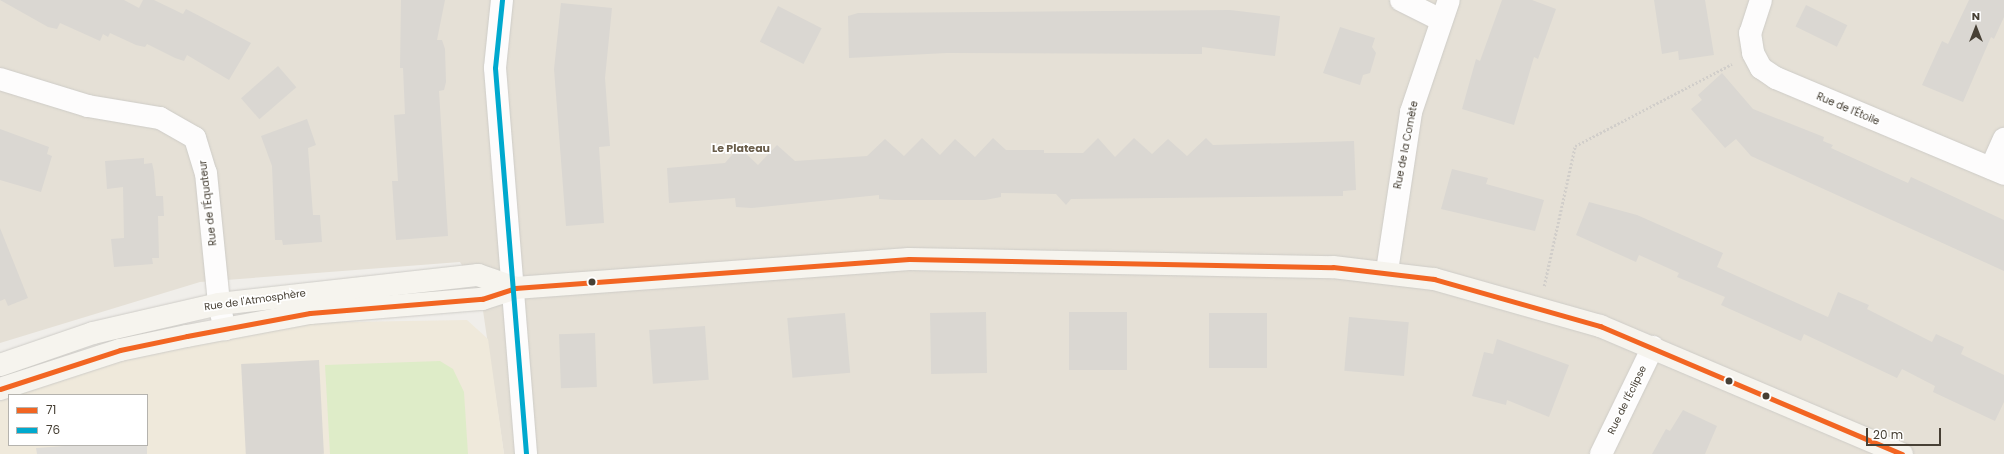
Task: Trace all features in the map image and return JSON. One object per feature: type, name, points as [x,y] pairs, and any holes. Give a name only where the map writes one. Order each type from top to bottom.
[{"type":"street","points":[[502,0],[495,68],[515,288],[526,454]]},
{"type":"street","points":[[1401,0],[1441,20]]},
{"type":"street","name":"Rue de la Comète","points":[[1387,271],[1411,112],[1441,20],[1450,0]]},
{"type":"street","name":"Rue de l'Étoile","points":[[1761,0],[1750,33],[1753,53],[1762,68],[1776,78],[1998,171]]},
{"type":"street","name":"Rue de l'Équateur","points":[[0,79],[88,106],[160,118],[195,138],[206,173],[219,304],[225,329]]},
{"type":"street","points":[[1998,171],[2004,139]]},
{"type":"street","name":"Rue de l'Atmosphère","points":[[0,389],[120,350],[225,329],[375,305],[482,299],[515,288],[909,259],[1286,265],[1387,271],[1540,306],[1653,347],[1902,454]]},
{"type":"street","name":"Rue de l'Atmosphère","points":[[0,365],[93,333],[219,304],[478,275],[515,288]]},
{"type":"street","name":"Rue de l'Éclipse","points":[[1601,454],[1653,347]]},
{"type":"path","points":[[1540,306],[1575,146],[1753,53]]},
{"type":"shaded area","points":[[0,0],[2004,0],[2004,454],[504,454],[481,297],[460,262],[200,282],[0,343]]},
{"type":"shaded area","points":[[467,320],[488,339],[504,454],[0,454],[0,401],[8,397],[8,446],[148,446],[148,394],[16,394],[57,376],[218,334],[287,323]]},
{"type":"shaded area","points":[[64,446],[147,446],[147,454],[37,454],[36,448]]},
{"type":"green space","points":[[440,361],[453,369],[464,392],[468,454],[330,454],[325,365]]},
{"type":"building","points":[[0,0],[124,0],[139,8],[143,0],[154,0],[183,14],[186,9],[251,43],[229,80],[187,55],[184,61],[147,44],[145,47],[136,45],[110,33],[108,37],[103,34],[100,41],[60,23],[57,29],[48,27]]},
{"type":"building","points":[[401,0],[445,0],[437,40],[442,40],[445,49],[446,82],[444,90],[439,91],[448,236],[396,240],[392,181],[398,181],[394,115],[405,114],[403,68],[400,68]]},
{"type":"building","points":[[1502,0],[1532,0],[1556,9],[1538,59],[1534,57],[1514,125],[1462,109],[1476,59],[1480,61]]},
{"type":"building","points":[[1654,0],[1705,0],[1714,55],[1679,60],[1678,51],[1662,54]]},
{"type":"building","points":[[1969,0],[2004,0],[2004,17],[1994,39],[1991,37],[1963,102],[1922,85],[1942,41],[1948,44]]},
{"type":"building","points":[[561,3],[612,8],[605,78],[610,146],[599,147],[604,223],[566,226],[554,69]]},
{"type":"building","points":[[1806,5],[1847,25],[1837,47],[1795,27]]},
{"type":"building","points":[[778,6],[822,28],[803,64],[760,42]]},
{"type":"building","points":[[1230,10],[1280,16],[1275,56],[1202,47],[1202,54],[947,53],[849,58],[848,16],[858,13]]},
{"type":"building","points":[[1340,27],[1375,38],[1372,47],[1376,53],[1370,73],[1363,75],[1360,85],[1323,73]]},
{"type":"building","points":[[278,66],[296,87],[259,119],[241,98]]},
{"type":"building","points":[[1722,73],[1753,109],[1824,137],[1823,141],[1833,145],[1831,148],[1908,183],[1911,177],[2004,220],[2004,271],[1751,156],[1736,139],[1725,148],[1691,109],[1702,100],[1698,95]]},
{"type":"building","points":[[307,119],[316,145],[308,148],[313,215],[320,215],[322,242],[283,245],[282,240],[275,240],[272,166],[261,136]]},
{"type":"building","points":[[0,129],[49,147],[47,154],[52,156],[41,192],[0,180]]},
{"type":"building","points":[[922,138],[940,155],[955,139],[975,157],[993,138],[1006,150],[1044,150],[1044,153],[1083,153],[1098,138],[1115,157],[1134,138],[1152,154],[1168,139],[1187,156],[1206,138],[1213,145],[1354,141],[1356,190],[1343,191],[1343,196],[1071,199],[1066,205],[1056,194],[1001,193],[1001,197],[985,200],[894,200],[879,199],[879,195],[752,208],[736,207],[735,198],[669,203],[667,168],[725,163],[739,147],[758,165],[777,145],[795,161],[867,156],[885,139],[904,156]]},
{"type":"building","points":[[144,158],[144,164],[152,163],[156,196],[163,196],[164,216],[158,216],[159,258],[152,258],[153,264],[114,267],[111,239],[124,238],[123,187],[107,189],[105,161]]},
{"type":"building","points":[[1452,169],[1488,178],[1486,184],[1544,200],[1535,231],[1441,209]]},
{"type":"building","points":[[1589,202],[1637,215],[1723,253],[1717,267],[1828,317],[1838,292],[1869,305],[1867,309],[1932,342],[1936,334],[1964,347],[1961,354],[2004,375],[2004,402],[1995,421],[1933,392],[1935,386],[1902,369],[1897,378],[1804,334],[1801,341],[1721,305],[1725,297],[1677,277],[1679,273],[1639,255],[1636,262],[1576,235]]},
{"type":"building","points":[[0,228],[28,298],[8,306],[5,299],[0,301]]},
{"type":"building","points":[[986,312],[987,373],[931,374],[930,313]]},
{"type":"building","points":[[1069,312],[1127,312],[1127,370],[1069,370]]},
{"type":"building","points":[[845,313],[850,373],[792,378],[787,318]]},
{"type":"building","points":[[1209,313],[1267,313],[1267,368],[1209,368]]},
{"type":"building","points":[[1349,317],[1409,322],[1404,376],[1344,371]]},
{"type":"building","points":[[705,326],[709,380],[653,384],[649,330]]},
{"type":"building","points":[[595,333],[597,387],[561,388],[559,334]]},
{"type":"building","points":[[1497,339],[1569,365],[1549,417],[1507,400],[1506,405],[1472,396],[1484,352],[1493,354]]},
{"type":"building","points":[[319,360],[324,454],[246,454],[241,364]]},
{"type":"building","points":[[1683,410],[1717,426],[1705,454],[1652,454],[1666,429],[1670,431]]},
{"type":"transit line","name":"76","points":[[502,0],[495,68],[526,454]]},
{"type":"transit line","name":"71","points":[[0,389],[120,350],[187,336],[310,313],[482,299],[515,288],[909,259],[1333,267],[1434,279],[1600,326],[1902,454]]},
{"type":"district","name":"Le Plateau","points":[[741,148]]}]
